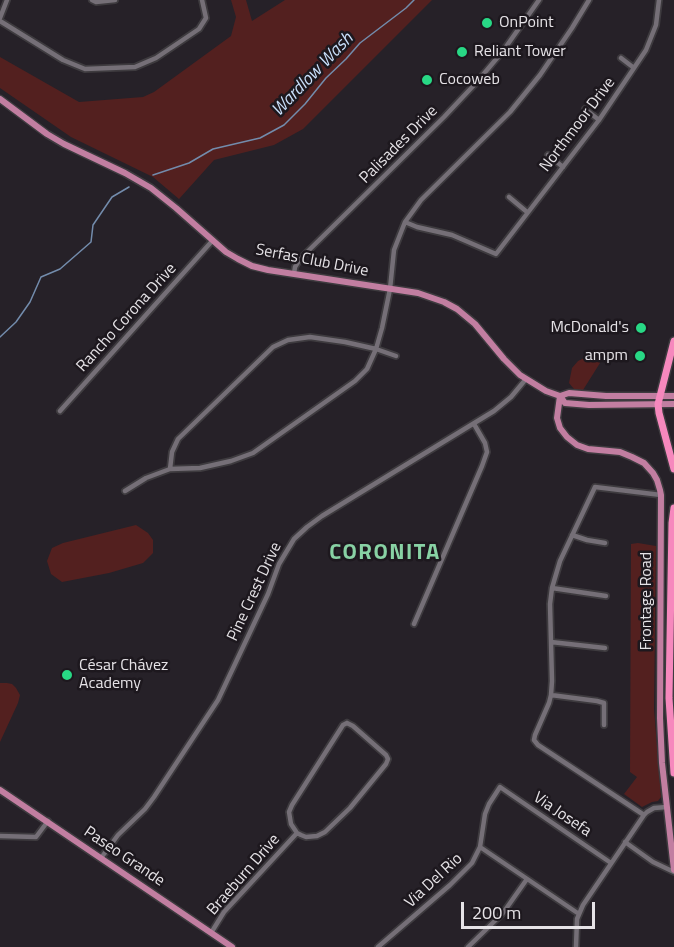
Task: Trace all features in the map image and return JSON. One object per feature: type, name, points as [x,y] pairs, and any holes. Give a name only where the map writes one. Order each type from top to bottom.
[{"type":"highway","points":[[674,341],[658,404],[674,469]]},
{"type":"highway","points":[[674,508],[669,698],[674,773]]},
{"type":"main road","name":"Serfas Club Drive","points":[[0,99],[63,144],[125,172],[151,188],[233,256],[252,266],[431,297],[458,309],[526,379],[560,396],[565,403],[674,404]]},
{"type":"main road","name":"Serfas Club Drive","points":[[560,396],[569,393],[599,396],[674,396]]},
{"type":"main road","name":"Frontage Road","points":[[560,396],[557,418],[560,428],[567,437],[577,445],[588,449],[620,452],[638,460],[653,473],[661,495],[660,718],[674,871]]},
{"type":"main road","name":"Paseo Grande","points":[[0,790],[232,947]]},
{"type":"street","points":[[7,0],[0,19],[63,60],[84,69],[135,66],[156,58],[199,29],[206,18],[202,0]]},
{"type":"street","points":[[92,0],[96,2],[115,0]]},
{"type":"street","name":"Palisades Drive","points":[[294,274],[296,265],[308,251],[476,83],[503,51],[538,0]]},
{"type":"street","points":[[125,491],[146,478],[170,469],[201,468],[253,453],[355,381],[367,369],[382,328],[390,289],[394,250],[405,222],[422,200],[517,103],[540,75],[589,0]]},
{"type":"street","name":"Northmoor Drive","points":[[405,222],[452,235],[496,254],[599,120],[634,68],[656,25],[659,0]]},
{"type":"street","points":[[621,58],[634,68]]},
{"type":"street","points":[[585,109],[599,120]]},
{"type":"street","points":[[548,155],[563,167]]},
{"type":"street","points":[[510,197],[528,212]]},
{"type":"street","name":"Rancho Corona Drive","points":[[60,411],[213,240]]},
{"type":"street","points":[[170,469],[172,452],[177,439],[273,347],[288,340],[310,337],[345,342],[396,356]]},
{"type":"street","name":"Pine Crest Drive","points":[[101,858],[114,841],[145,810],[218,700],[268,594],[279,564],[294,539],[322,516],[504,405],[526,379]]},
{"type":"street","points":[[414,624],[487,452],[485,443],[474,424]]},
{"type":"street","points":[[644,815],[538,746],[534,740],[551,695],[550,604],[552,588],[560,561],[595,487],[661,495]]},
{"type":"street","points":[[572,535],[604,543]]},
{"type":"street","points":[[552,588],[606,596]]},
{"type":"street","points":[[551,642],[605,648]]},
{"type":"street","points":[[551,695],[603,703],[604,726]]},
{"type":"street","points":[[347,723],[386,755],[388,759],[386,764],[350,808],[325,832],[311,837],[297,833],[290,818],[292,805],[347,723]]},
{"type":"street","name":"Via Del Rio","points":[[378,947],[468,868],[480,848],[485,814],[500,787]]},
{"type":"street","name":"Via Josefa","points":[[500,787],[611,863]]},
{"type":"street","points":[[576,947],[577,925],[583,905],[644,815],[654,808],[667,807]]},
{"type":"street","points":[[0,836],[36,837],[48,821]]},
{"type":"street","name":"Braeburn Drive","points":[[211,933],[224,912],[297,833]]},
{"type":"street","points":[[625,843],[653,862],[674,871]]},
{"type":"street","points":[[480,848],[579,914]]},
{"type":"street","points":[[468,947],[504,913],[527,879]]},
{"type":"shaded area","points":[[231,0],[246,0],[252,21],[285,0],[432,0],[303,129],[274,145],[214,160],[179,199],[153,177],[71,137],[0,88],[0,57],[79,102],[143,97],[154,92],[231,36],[236,17]]},
{"type":"shaded area","points":[[588,356],[598,358],[600,363],[583,390],[574,389],[569,383],[572,368],[578,361]]},
{"type":"shaded area","points":[[136,525],[148,533],[153,540],[153,553],[143,563],[109,573],[62,582],[51,574],[47,561],[52,548],[63,543]]},
{"type":"shaded area","points":[[631,544],[656,546],[654,709],[661,797],[658,801],[642,807],[624,794],[637,777],[630,772]]},
{"type":"shaded area","points":[[0,683],[12,684],[20,695],[0,742]]},
{"type":"waterway","name":"Wardlow Wash","points":[[153,175],[189,163],[213,149],[260,138],[284,125],[360,43],[414,0]]},
{"type":"waterway","name":"Wardlow Wash","points":[[0,337],[16,322],[30,302],[41,277],[60,269],[91,242],[93,225],[112,197],[129,187]]},
{"type":"place","name":"OnPoint","points":[[487,23]]},
{"type":"place","name":"Reliant Tower","points":[[462,52]]},
{"type":"place","name":"Cocoweb","points":[[427,80]]},
{"type":"place","name":"McDonald's","points":[[641,328]]},
{"type":"place","name":"ampm","points":[[640,356]]},
{"type":"place","name":"César Chávez Academy","points":[[67,675]]},
{"type":"district","name":"CORONITA","points":[[385,554]]}]
